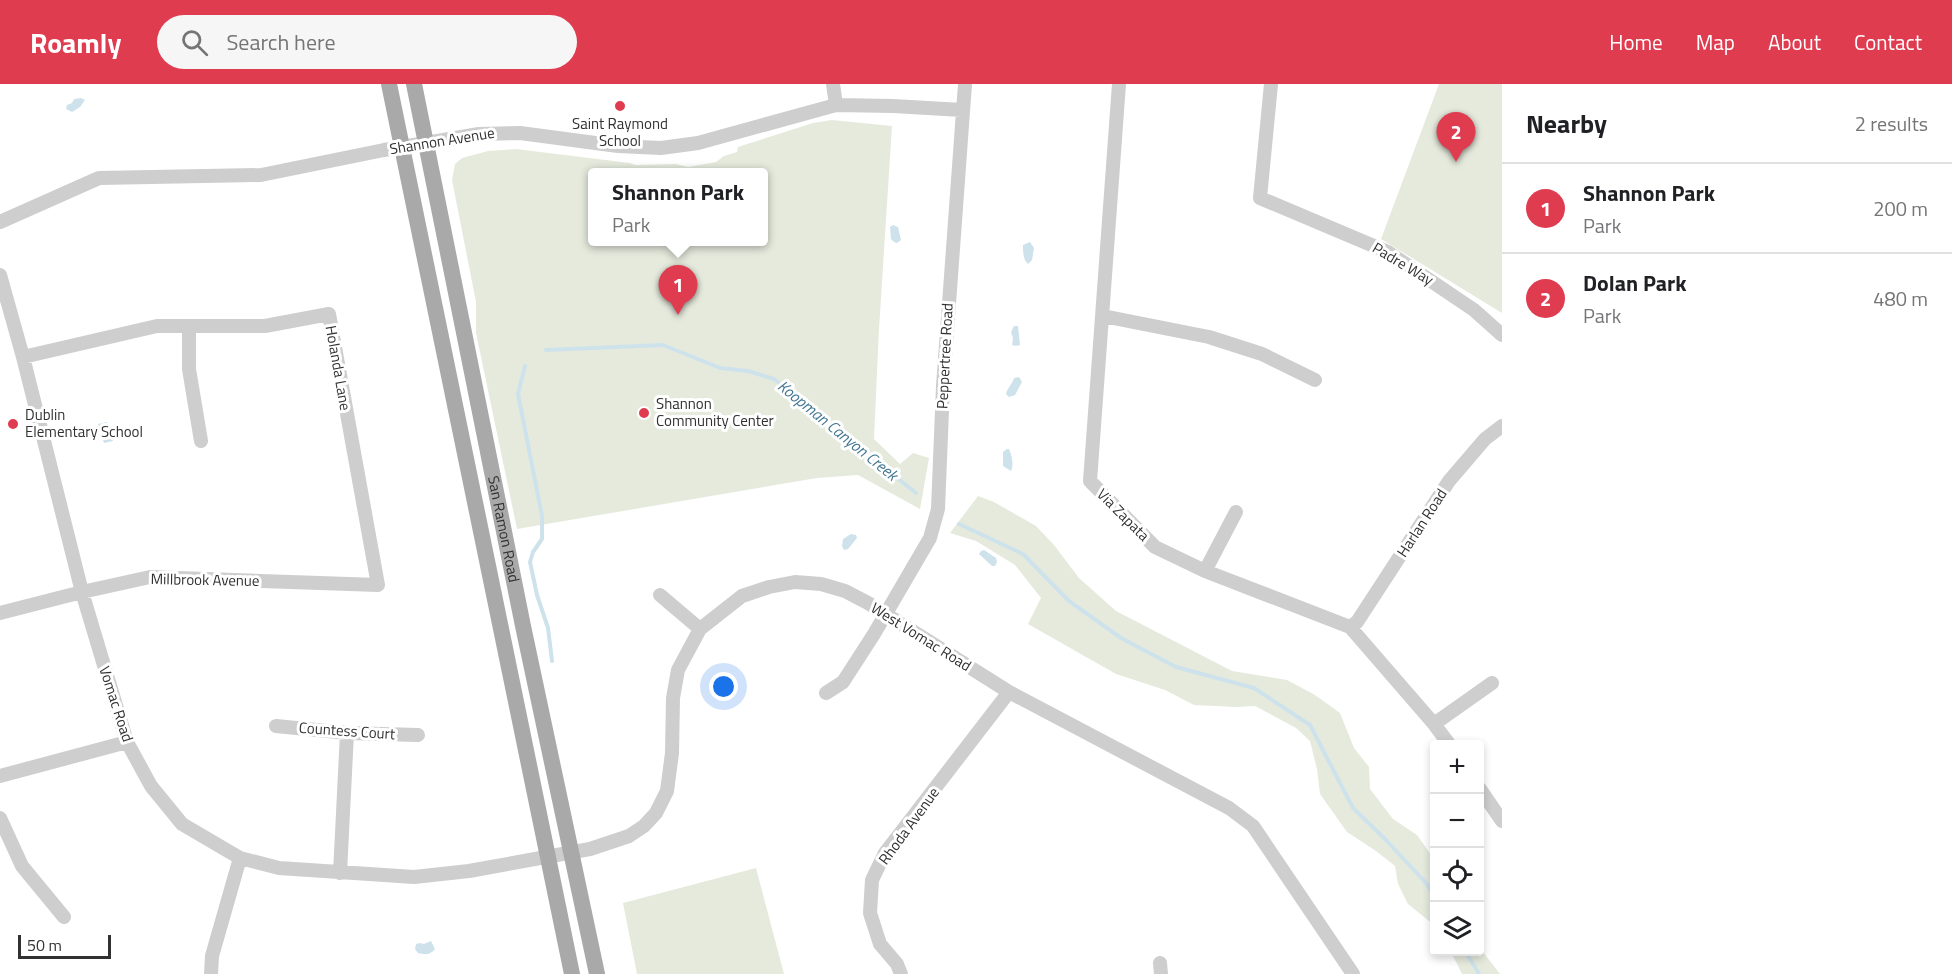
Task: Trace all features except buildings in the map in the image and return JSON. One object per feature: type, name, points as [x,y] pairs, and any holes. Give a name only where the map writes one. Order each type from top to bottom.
[{"type":"main road","name":"San Ramon Road","points":[[389,84],[572,974]]},
{"type":"main road","name":"San Ramon Road","points":[[414,84],[523,626],[597,974]]},
{"type":"street","points":[[834,84],[836,105]]},
{"type":"street","name":"Peppertree Road","points":[[826,693],[843,682],[886,615],[930,538],[938,509],[943,386],[965,84]]},
{"type":"street","name":"Via Zapata","points":[[1119,84],[1090,481],[1155,547],[1205,571],[1350,627],[1446,740]]},
{"type":"street","name":"Padre Way","points":[[1271,84],[1260,198],[1388,252],[1474,310],[1502,335]]},
{"type":"street","name":"Shannon Avenue","points":[[0,222],[99,178],[261,175],[402,147],[500,132],[536,134],[618,146],[661,148],[698,142],[836,105],[962,110]]},
{"type":"street","name":"Vomac Road","points":[[0,275],[82,592],[127,742],[151,786],[182,824],[240,858],[279,868],[414,877],[547,857]]},
{"type":"street","name":"Holanda Lane","points":[[23,357],[157,326],[265,326],[328,314],[378,585]]},
{"type":"street","points":[[1103,316],[1209,337],[1262,354],[1315,380]]},
{"type":"street","points":[[189,326],[189,369],[201,441]]},
{"type":"street","name":"Harlan Road","points":[[1350,627],[1357,622],[1449,481],[1485,439],[1502,426]]},
{"type":"street","points":[[1205,571],[1236,512]]},
{"type":"street","name":"Millbrook Avenue","points":[[0,613],[150,577],[378,585]]},
{"type":"street","name":"West Vomac Road","points":[[547,857],[590,849],[629,836],[644,826],[656,813],[667,791],[672,753],[673,698],[678,670],[700,629],[742,596],[769,587],[795,582],[821,584],[845,591],[1009,692],[1228,807],[1253,826],[1353,974]]},
{"type":"street","points":[[660,595],[700,629]]},
{"type":"street","points":[[1434,723],[1492,683]]},
{"type":"street","name":"Rhoda Avenue","points":[[902,974],[897,964],[880,944],[870,913],[872,880],[885,853],[1009,692]]},
{"type":"street","name":"Countess Court","points":[[276,726],[347,733],[418,735]]},
{"type":"street","points":[[340,873],[347,733]]},
{"type":"street","points":[[0,776],[127,742]]},
{"type":"street","points":[[1483,794],[1502,821]]},
{"type":"street","points":[[0,818],[22,867],[64,917]]},
{"type":"street","points":[[211,974],[213,956],[240,858]]},
{"type":"shaded area","points":[[1439,84],[1502,84],[1502,313],[1381,239]]},
{"type":"shaded area","points":[[832,120],[892,126],[874,439],[900,464],[913,453],[929,458],[920,509],[858,475],[817,478],[517,529],[476,333],[476,302],[452,180],[455,164],[462,158],[488,151],[516,149],[635,165],[676,164],[688,167],[716,162],[724,156],[737,152],[738,147],[813,123]]},
{"type":"shaded area","points":[[978,496],[994,502],[1036,526],[1079,578],[1116,611],[1232,671],[1287,680],[1315,695],[1340,713],[1354,748],[1369,767],[1370,789],[1393,819],[1417,835],[1430,853],[1430,922],[1408,904],[1398,884],[1395,866],[1347,832],[1320,794],[1310,741],[1296,728],[1255,706],[1194,705],[1165,690],[1116,674],[1028,624],[1041,598],[1015,565],[976,541],[950,533]]},
{"type":"shaded area","points":[[756,868],[784,974],[637,974],[623,903]]},
{"type":"shaded area","points":[[1484,953],[1500,974],[1462,974],[1453,956],[1484,956]]},
{"type":"water","points":[[74,99],[85,100],[80,107],[72,112],[66,109]]},
{"type":"water","points":[[893,225],[898,227],[901,240],[897,243],[891,239],[890,227]]},
{"type":"water","points":[[1030,242],[1034,248],[1032,260],[1028,264],[1024,258],[1023,245]]},
{"type":"water","points":[[1014,326],[1018,326],[1020,345],[1016,346],[1012,345],[1011,332]]},
{"type":"water","points":[[1019,377],[1022,382],[1015,395],[1009,397],[1006,394],[1007,390],[1014,378]]},
{"type":"water","points":[[107,422],[113,441],[104,443],[98,424]]},
{"type":"water","points":[[1007,449],[1012,457],[1011,471],[1003,466],[1003,452]]},
{"type":"water","points":[[851,534],[856,535],[857,538],[848,549],[844,550],[843,539]]},
{"type":"water","points":[[984,550],[996,558],[995,566],[979,554]]},
{"type":"water","points":[[431,941],[435,949],[430,953],[418,953],[415,949],[416,944]]},
{"type":"waterway","name":"Koopman Canyon Creek","points":[[546,350],[663,345],[720,368],[748,371],[774,379],[916,493]]},
{"type":"waterway","name":"Koopman Canyon Creek","points":[[525,366],[518,394],[542,516],[542,539],[533,552],[530,562],[537,595],[548,628],[552,661]]},
{"type":"waterway","name":"Koopman Canyon Creek","points":[[959,524],[1023,554],[1069,601],[1121,638],[1176,667],[1254,688],[1310,725],[1353,808],[1386,840],[1430,890]]},
{"type":"waterway","name":"Koopman Canyon Creek","points":[[1468,956],[1479,974]]},
{"type":"place","name":"Saint Raymond School","points":[[620,106]]},
{"type":"place","name":"Dolan Park","points":[[1456,162]]},
{"type":"place","name":"Shannon Park","points":[[678,315]]},
{"type":"place","name":"Shannon Community Center","points":[[644,413]]},
{"type":"place","name":"Dublin Elementary School","points":[[13,424]]}]
